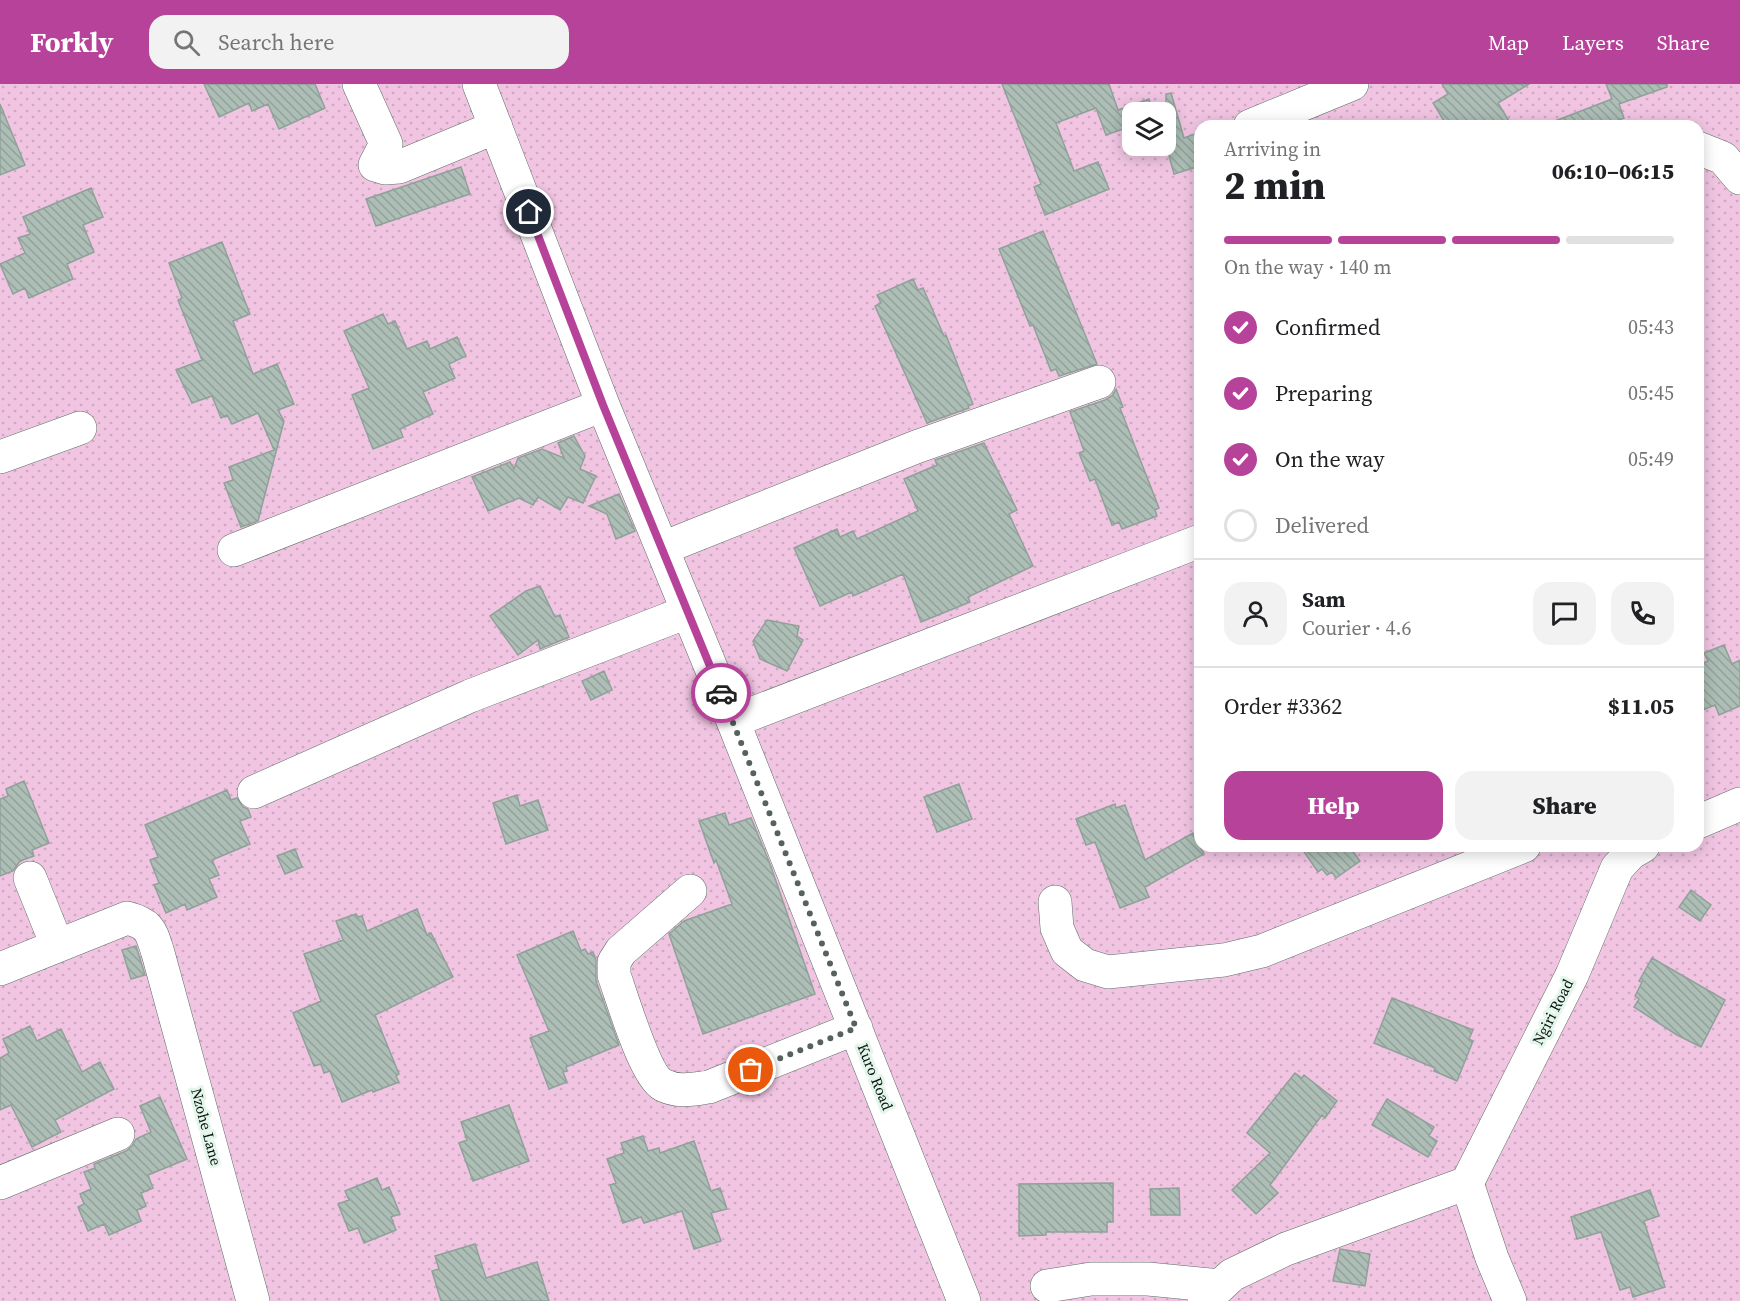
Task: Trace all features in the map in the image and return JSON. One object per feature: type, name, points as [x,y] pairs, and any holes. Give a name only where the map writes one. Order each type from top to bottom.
[{"type":"street","points":[[359,84],[386,144],[375,165],[385,168],[399,167],[496,127]]},
{"type":"street","name":"Kuro Road","points":[[479,84],[603,405],[733,721],[964,1301]]},
{"type":"street","points":[[1265,120],[1352,84]]},
{"type":"street","points":[[1704,150],[1723,158],[1740,178]]},
{"type":"street","points":[[663,548],[916,447],[1099,382]]},
{"type":"street","points":[[234,550],[603,405]]},
{"type":"street","points":[[0,457],[81,428]]},
{"type":"street","points":[[733,721],[1194,543]]},
{"type":"street","points":[[254,792],[470,696],[687,612]]},
{"type":"street","points":[[1704,819],[1740,804]]},
{"type":"street","points":[[1054,902],[1057,928],[1067,951],[1085,965],[1108,972],[1224,960],[1262,951],[1504,852]]},
{"type":"street","name":"Ngiri Road","points":[[1467,1183],[1572,975],[1617,868],[1633,852]]},
{"type":"street","points":[[30,878],[57,945]]},
{"type":"street","points":[[690,891],[621,951],[614,962],[614,975],[646,1064],[662,1085],[685,1091],[709,1087],[856,1028]]},
{"type":"street","name":"Nzohe Lane","points":[[1,967],[127,918],[141,921],[149,928],[158,953],[253,1301]]},
{"type":"street","points":[[0,1183],[118,1134]]},
{"type":"street","points":[[1047,1286],[1091,1279],[1148,1280],[1212,1294],[1233,1275],[1286,1249],[1467,1183],[1492,1258],[1510,1301]]},
{"type":"shaded area","points":[[0,84],[1740,84],[1740,1301],[0,1301]]},
{"type":"building","points":[[204,84],[315,84],[325,108],[279,129],[268,104],[252,111],[249,103],[219,117]]},
{"type":"building","points":[[1002,84],[1109,84],[1118,110],[1122,109],[1122,129],[1106,135],[1096,108],[1056,123],[1074,171],[1098,162],[1109,189],[1045,215],[1034,187],[1041,184]]},
{"type":"building","points":[[1442,84],[1529,84],[1498,103],[1508,120],[1443,120],[1433,103],[1448,94]]},
{"type":"building","points":[[1606,84],[1667,84],[1667,87],[1619,104],[1624,118],[1619,120],[1557,120],[1612,99]]},
{"type":"building","points":[[1171,93],[1174,102],[1166,102],[1166,94]]},
{"type":"building","points":[[0,104],[25,165],[0,175]]},
{"type":"building","points":[[1176,110],[1184,138],[1194,134],[1194,168],[1174,174],[1169,156],[1176,156]]},
{"type":"building","points":[[461,167],[470,194],[376,226],[366,199]]},
{"type":"building","points":[[91,188],[103,217],[83,225],[94,252],[67,264],[73,279],[29,298],[25,288],[13,294],[0,264],[25,253],[18,238],[30,234],[23,217]]},
{"type":"building","points":[[1043,231],[1097,364],[1059,376],[1056,369],[1051,371],[999,249]]},
{"type":"building","points":[[222,242],[250,314],[233,321],[253,374],[277,364],[294,404],[278,410],[284,421],[258,521],[241,527],[224,483],[233,480],[229,467],[274,450],[258,413],[232,424],[227,415],[221,418],[212,396],[192,403],[176,370],[202,360],[178,300],[182,298],[169,263]]},
{"type":"building","points":[[913,279],[918,290],[923,288],[944,336],[946,335],[973,404],[968,406],[969,408],[927,423],[875,306],[881,303],[877,295]]},
{"type":"building","points":[[383,314],[388,324],[395,321],[407,349],[427,341],[430,349],[457,337],[466,356],[449,364],[455,378],[423,392],[433,414],[400,429],[403,437],[373,449],[352,395],[369,388],[344,331]]},
{"type":"building","points":[[1116,389],[1123,407],[1120,408],[1159,508],[1155,510],[1157,516],[1122,529],[1119,522],[1112,525],[1095,479],[1090,481],[1079,453],[1084,451],[1070,412],[1105,400],[1113,395]]},
{"type":"building","points":[[574,436],[585,456],[580,469],[596,476],[583,503],[568,497],[560,510],[538,497],[533,505],[519,498],[488,511],[472,477],[510,462],[514,469],[518,458],[542,449],[564,458],[558,443]]},
{"type":"building","points":[[984,443],[1017,510],[1009,514],[1033,566],[968,597],[970,602],[921,622],[903,574],[853,596],[852,592],[820,606],[794,548],[837,529],[840,537],[853,531],[857,539],[918,511],[904,479],[937,465],[935,460]]},
{"type":"building","points":[[619,494],[635,531],[616,539],[607,514],[589,506]]},
{"type":"building","points":[[540,586],[555,617],[560,615],[569,637],[540,649],[538,640],[518,655],[490,616],[526,591]]},
{"type":"building","points":[[767,620],[799,626],[797,636],[803,640],[787,671],[760,659],[753,641]]},
{"type":"building","points":[[1724,645],[1732,664],[1740,660],[1740,706],[1719,715],[1715,705],[1704,710],[1704,663],[1708,661],[1704,653]]},
{"type":"building","points":[[604,671],[612,690],[591,700],[582,681]]},
{"type":"building","points":[[24,781],[49,843],[32,850],[34,856],[20,861],[13,871],[0,876],[0,799],[8,796],[6,789]]},
{"type":"building","points":[[959,784],[972,819],[937,832],[924,797]]},
{"type":"building","points":[[227,790],[231,800],[237,798],[243,807],[248,809],[251,817],[240,821],[250,844],[212,860],[219,875],[209,879],[217,897],[187,910],[185,904],[166,913],[154,885],[159,883],[150,860],[158,857],[145,825]]},
{"type":"building","points":[[517,795],[520,806],[538,800],[548,830],[506,844],[493,803]]},
{"type":"building","points":[[1115,804],[1116,808],[1125,805],[1145,860],[1193,833],[1194,852],[1204,854],[1145,887],[1149,897],[1120,908],[1095,842],[1086,845],[1076,819]]},
{"type":"building","points":[[725,813],[729,825],[751,818],[770,864],[815,994],[703,1034],[669,934],[684,921],[732,904],[699,821]]},
{"type":"building","points":[[295,849],[302,867],[285,874],[277,856]]},
{"type":"building","points":[[1304,852],[1353,852],[1360,861],[1336,878],[1332,872],[1327,875],[1322,869],[1318,872]]},
{"type":"building","points":[[1691,890],[1711,905],[1700,921],[1679,907]]},
{"type":"building","points":[[417,909],[427,935],[431,933],[453,977],[375,1015],[399,1074],[396,1076],[399,1082],[342,1102],[330,1071],[324,1073],[321,1064],[314,1066],[293,1013],[321,1001],[304,954],[343,940],[336,921],[356,914],[358,917],[362,916],[367,931]]},
{"type":"building","points":[[573,931],[581,951],[585,949],[588,954],[593,952],[596,960],[596,981],[619,1045],[566,1067],[567,1071],[563,1072],[567,1082],[549,1089],[530,1038],[549,1031],[517,955]]},
{"type":"building","points":[[136,946],[145,975],[131,979],[122,950]]},
{"type":"building","points":[[1652,958],[1725,1000],[1701,1047],[1677,1035],[1634,1007],[1639,999],[1635,996],[1642,982],[1639,981]]},
{"type":"building","points":[[1392,998],[1473,1030],[1469,1039],[1473,1041],[1457,1081],[1434,1071],[1435,1068],[1374,1043]]},
{"type":"building","points":[[30,1026],[37,1041],[61,1029],[82,1072],[100,1062],[114,1089],[55,1120],[61,1132],[32,1147],[11,1105],[0,1110],[0,1058],[9,1053],[3,1039]]},
{"type":"building","points":[[1295,1073],[1302,1078],[1304,1075],[1337,1101],[1325,1118],[1322,1115],[1270,1185],[1278,1193],[1256,1214],[1232,1190],[1270,1153],[1247,1133]]},
{"type":"building","points":[[160,1097],[187,1159],[148,1175],[153,1188],[141,1193],[146,1206],[137,1210],[141,1221],[109,1235],[104,1224],[88,1231],[78,1207],[84,1204],[80,1194],[91,1189],[84,1172],[95,1168],[94,1164],[126,1151],[136,1139],[151,1132],[140,1106]]},
{"type":"building","points":[[1387,1099],[1434,1127],[1429,1136],[1437,1141],[1428,1157],[1372,1125]]},
{"type":"building","points":[[509,1105],[529,1161],[473,1181],[459,1143],[467,1140],[461,1122]]},
{"type":"building","points":[[643,1136],[648,1151],[659,1148],[660,1153],[694,1141],[711,1191],[720,1188],[727,1209],[711,1213],[721,1241],[694,1249],[682,1211],[644,1223],[641,1217],[623,1223],[610,1185],[616,1183],[607,1159],[624,1153],[621,1143]]},
{"type":"building","points":[[377,1178],[382,1190],[389,1187],[400,1214],[391,1217],[396,1230],[364,1243],[358,1228],[349,1231],[338,1204],[349,1200],[345,1191]]},
{"type":"building","points":[[1113,1183],[1113,1222],[1107,1222],[1107,1232],[1046,1232],[1046,1235],[1019,1236],[1019,1184]]},
{"type":"building","points":[[1179,1188],[1180,1215],[1151,1215],[1150,1189]]},
{"type":"building","points":[[1650,1190],[1659,1216],[1644,1221],[1665,1287],[1633,1297],[1630,1287],[1620,1290],[1601,1232],[1577,1239],[1571,1217]]},
{"type":"building","points":[[475,1244],[486,1278],[537,1262],[549,1301],[441,1301],[432,1271],[439,1269],[435,1256]]},
{"type":"building","points":[[1340,1249],[1370,1254],[1365,1286],[1333,1281]]},
{"type":"way so far","points":[[721,693],[856,1028],[751,1070]]},
{"type":"route","points":[[529,212],[603,405],[721,693]]}]
